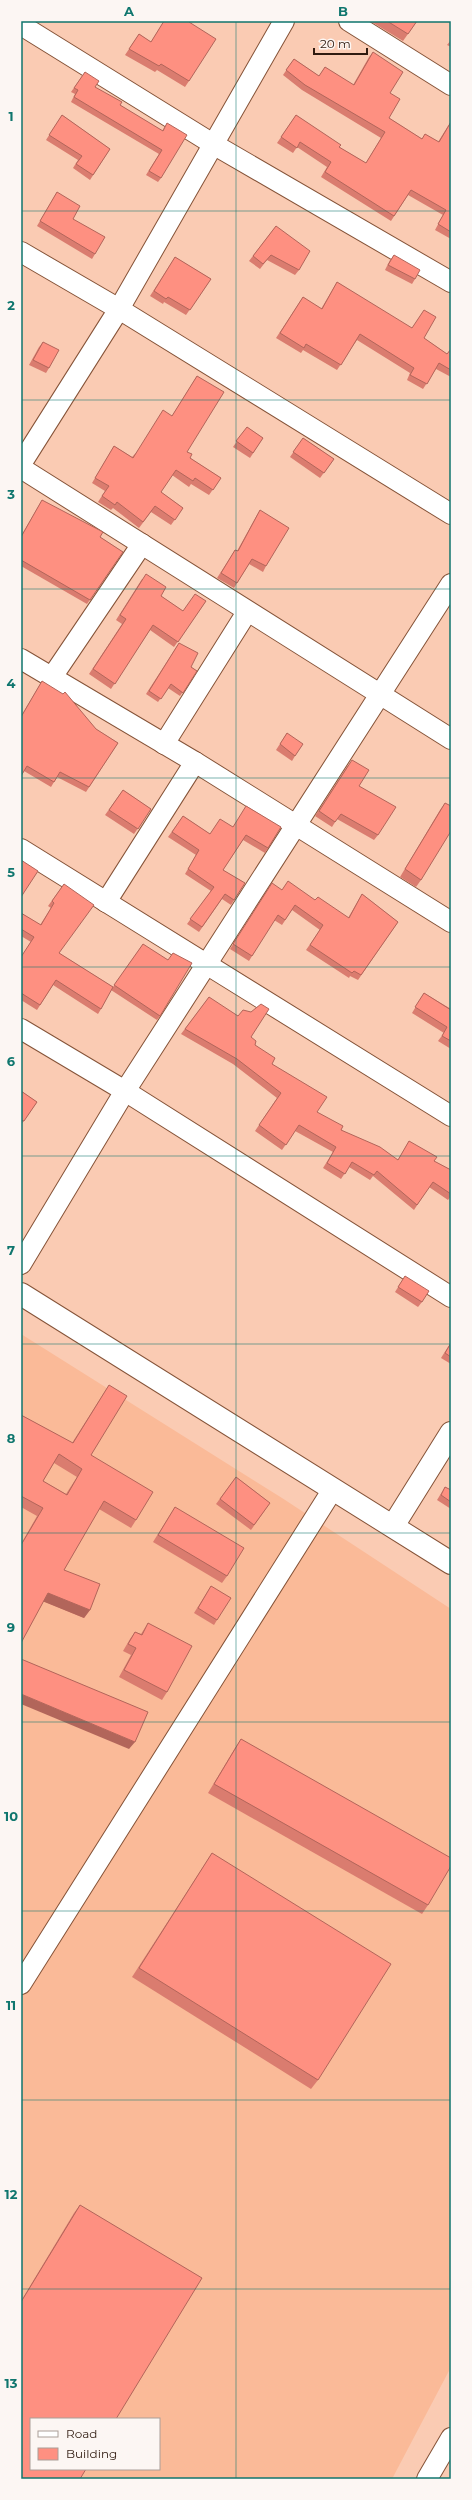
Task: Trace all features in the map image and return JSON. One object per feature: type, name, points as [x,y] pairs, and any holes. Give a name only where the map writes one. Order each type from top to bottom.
[{"type":"street","points":[[21,464],[119,309],[284,21]]},
{"type":"street","points":[[349,21],[451,85]]},
{"type":"street","points":[[21,25],[213,144],[451,282]]},
{"type":"street","points":[[21,252],[119,309],[451,514]]},
{"type":"street","points":[[21,468],[247,612],[451,739]]},
{"type":"street","points":[[52,677],[142,544]]},
{"type":"street","points":[[21,1264],[126,1092],[294,826],[451,584]]},
{"type":"street","points":[[164,744],[247,612]]},
{"type":"street","points":[[21,659],[195,762],[294,826],[451,922]]},
{"type":"street","points":[[106,902],[195,762]]},
{"type":"street","points":[[21,849],[451,1116]]},
{"type":"street","points":[[21,1029],[126,1092],[451,1297]]},
{"type":"street","points":[[21,1294],[451,1563]]},
{"type":"street","points":[[393,1526],[451,1433]]},
{"type":"street","points":[[21,1984],[333,1489]]},
{"type":"street","points":[[427,2479],[451,2438]]},
{"type":"shaded area","points":[[21,1334],[282,1498],[451,1609],[451,2367],[392,2479],[21,2479]]},
{"type":"building","points":[[164,21],[190,21],[189,22],[216,39],[189,81],[161,64],[159,66],[129,49],[139,34],[151,42]]},
{"type":"building","points":[[387,21],[417,21],[408,34]]},
{"type":"building","points":[[373,52],[403,72],[390,93],[400,99],[389,118],[422,139],[425,134],[439,142],[451,122],[451,232],[438,224],[446,210],[411,190],[394,216],[325,172],[331,162],[300,142],[297,148],[281,137],[296,115],[341,145],[339,147],[366,163],[385,132],[305,85],[286,70],[294,59],[319,76],[325,67],[354,85]]},
{"type":"building","points":[[85,72],[99,81],[95,87],[122,102],[120,105],[163,131],[167,123],[187,135],[161,178],[149,171],[162,150],[74,97],[78,90],[74,88]]},
{"type":"building","points":[[62,115],[110,149],[93,175],[76,164],[82,156],[49,135]]},
{"type":"building","points":[[57,192],[80,206],[73,219],[105,237],[95,254],[40,221]]},
{"type":"building","points":[[276,226],[310,251],[299,270],[271,255],[263,264],[253,256]]},
{"type":"building","points":[[394,255],[420,270],[415,279],[388,265]]},
{"type":"building","points":[[175,257],[211,279],[190,310],[168,297],[166,299],[154,291]]},
{"type":"building","points":[[337,282],[412,328],[424,310],[436,317],[424,338],[447,354],[451,349],[451,370],[439,363],[427,384],[410,375],[414,368],[360,334],[341,365],[306,344],[304,348],[280,333],[303,297],[322,309]]},
{"type":"building","points":[[43,342],[59,350],[49,368],[33,360]]},
{"type":"building","points":[[197,376],[224,392],[187,452],[192,454],[190,458],[221,478],[213,490],[195,478],[193,481],[176,470],[161,492],[183,508],[175,520],[155,506],[143,522],[117,502],[115,505],[102,496],[109,486],[95,478],[114,446],[133,458],[163,410],[172,416]]},
{"type":"building","points":[[247,427],[263,438],[253,453],[236,441]]},
{"type":"building","points":[[303,438],[334,459],[324,473],[293,452]]},
{"type":"building","points":[[42,500],[103,532],[100,537],[123,552],[90,600],[21,560],[21,537]]},
{"type":"building","points":[[260,510],[289,528],[266,566],[252,559],[237,583],[221,573],[235,550],[238,551]]},
{"type":"building","points":[[146,574],[166,587],[161,596],[183,611],[195,594],[206,601],[178,642],[153,625],[115,684],[93,669],[126,619],[120,615]]},
{"type":"building","points":[[179,643],[198,653],[191,667],[197,671],[183,693],[171,684],[161,699],[149,691]]},
{"type":"building","points":[[42,681],[63,694],[65,692],[96,729],[118,743],[89,787],[60,772],[54,782],[27,766],[21,776],[21,717]]},
{"type":"building","points":[[287,733],[303,744],[295,756],[280,744]]},
{"type":"building","points":[[352,760],[369,770],[359,786],[396,807],[378,835],[341,814],[335,822],[319,811]]},
{"type":"building","points":[[123,790],[151,809],[138,829],[109,810]]},
{"type":"building","points":[[445,803],[451,806],[451,831],[421,880],[405,869]]},
{"type":"building","points":[[246,806],[281,827],[268,848],[246,835],[223,870],[245,883],[234,900],[225,894],[202,927],[190,919],[214,887],[188,869],[199,850],[172,832],[183,816],[210,834],[220,819],[233,827]]},
{"type":"building","points":[[21,860],[38,871],[21,897]]},
{"type":"building","points":[[288,881],[315,900],[318,897],[349,918],[362,894],[398,922],[361,975],[354,971],[352,973],[310,945],[323,925],[295,905],[285,920],[278,915],[252,956],[233,944],[272,883],[282,890]]},
{"type":"building","points":[[64,884],[94,905],[59,953],[113,987],[101,1009],[56,980],[40,1005],[21,993],[21,957],[34,937],[21,929],[21,913],[41,925],[54,903],[52,901]]},
{"type":"building","points":[[143,944],[168,960],[173,953],[192,963],[160,1016],[114,985]]},
{"type":"building","points":[[424,993],[451,1010],[451,1041],[442,1036],[447,1027],[415,1007]]},
{"type":"building","points":[[209,997],[238,1016],[243,1010],[251,1012],[261,1004],[269,1009],[251,1037],[256,1041],[255,1045],[275,1058],[272,1064],[327,1097],[317,1112],[343,1126],[341,1130],[380,1147],[398,1160],[409,1141],[437,1157],[434,1161],[451,1170],[451,1194],[433,1182],[417,1205],[377,1171],[374,1175],[352,1162],[345,1174],[327,1163],[336,1147],[299,1125],[286,1145],[259,1125],[281,1093],[237,1059],[185,1029]]},
{"type":"building","points":[[21,1091],[37,1102],[24,1121],[21,1120]]},
{"type":"building","points":[[405,1276],[429,1291],[422,1302],[398,1287]]},
{"type":"building","points":[[451,1343],[451,1357],[445,1353]]},
{"type":"building","points":[[109,1385],[127,1396],[91,1455],[153,1492],[136,1520],[104,1501],[64,1570],[100,1584],[90,1610],[48,1593],[21,1643],[21,1545],[43,1508],[21,1496],[21,1415],[73,1443]],"holes":[[[59,1454],[82,1469],[67,1495],[43,1481]]]},
{"type":"building","points":[[236,1477],[270,1503],[254,1525],[220,1499]]},
{"type":"building","points":[[445,1487],[451,1490],[451,1502],[441,1495]]},
{"type":"building","points":[[175,1507],[244,1548],[227,1576],[158,1535]]},
{"type":"building","points":[[211,1586],[231,1598],[217,1620],[198,1608]]},
{"type":"building","points":[[148,1623],[192,1646],[167,1692],[124,1670],[136,1648],[128,1644],[135,1632],[142,1635]]},
{"type":"building","points":[[21,1659],[148,1712],[135,1742],[21,1694]]},
{"type":"building","points":[[241,1739],[451,1858],[451,1866],[428,1905],[214,1784]]},
{"type":"building","points":[[212,1853],[391,1964],[318,2080],[139,1968]]},
{"type":"building","points":[[80,2205],[202,2278],[117,2418],[30,2418],[30,2470],[85,2470],[80,2479],[21,2479],[21,2302]]}]
